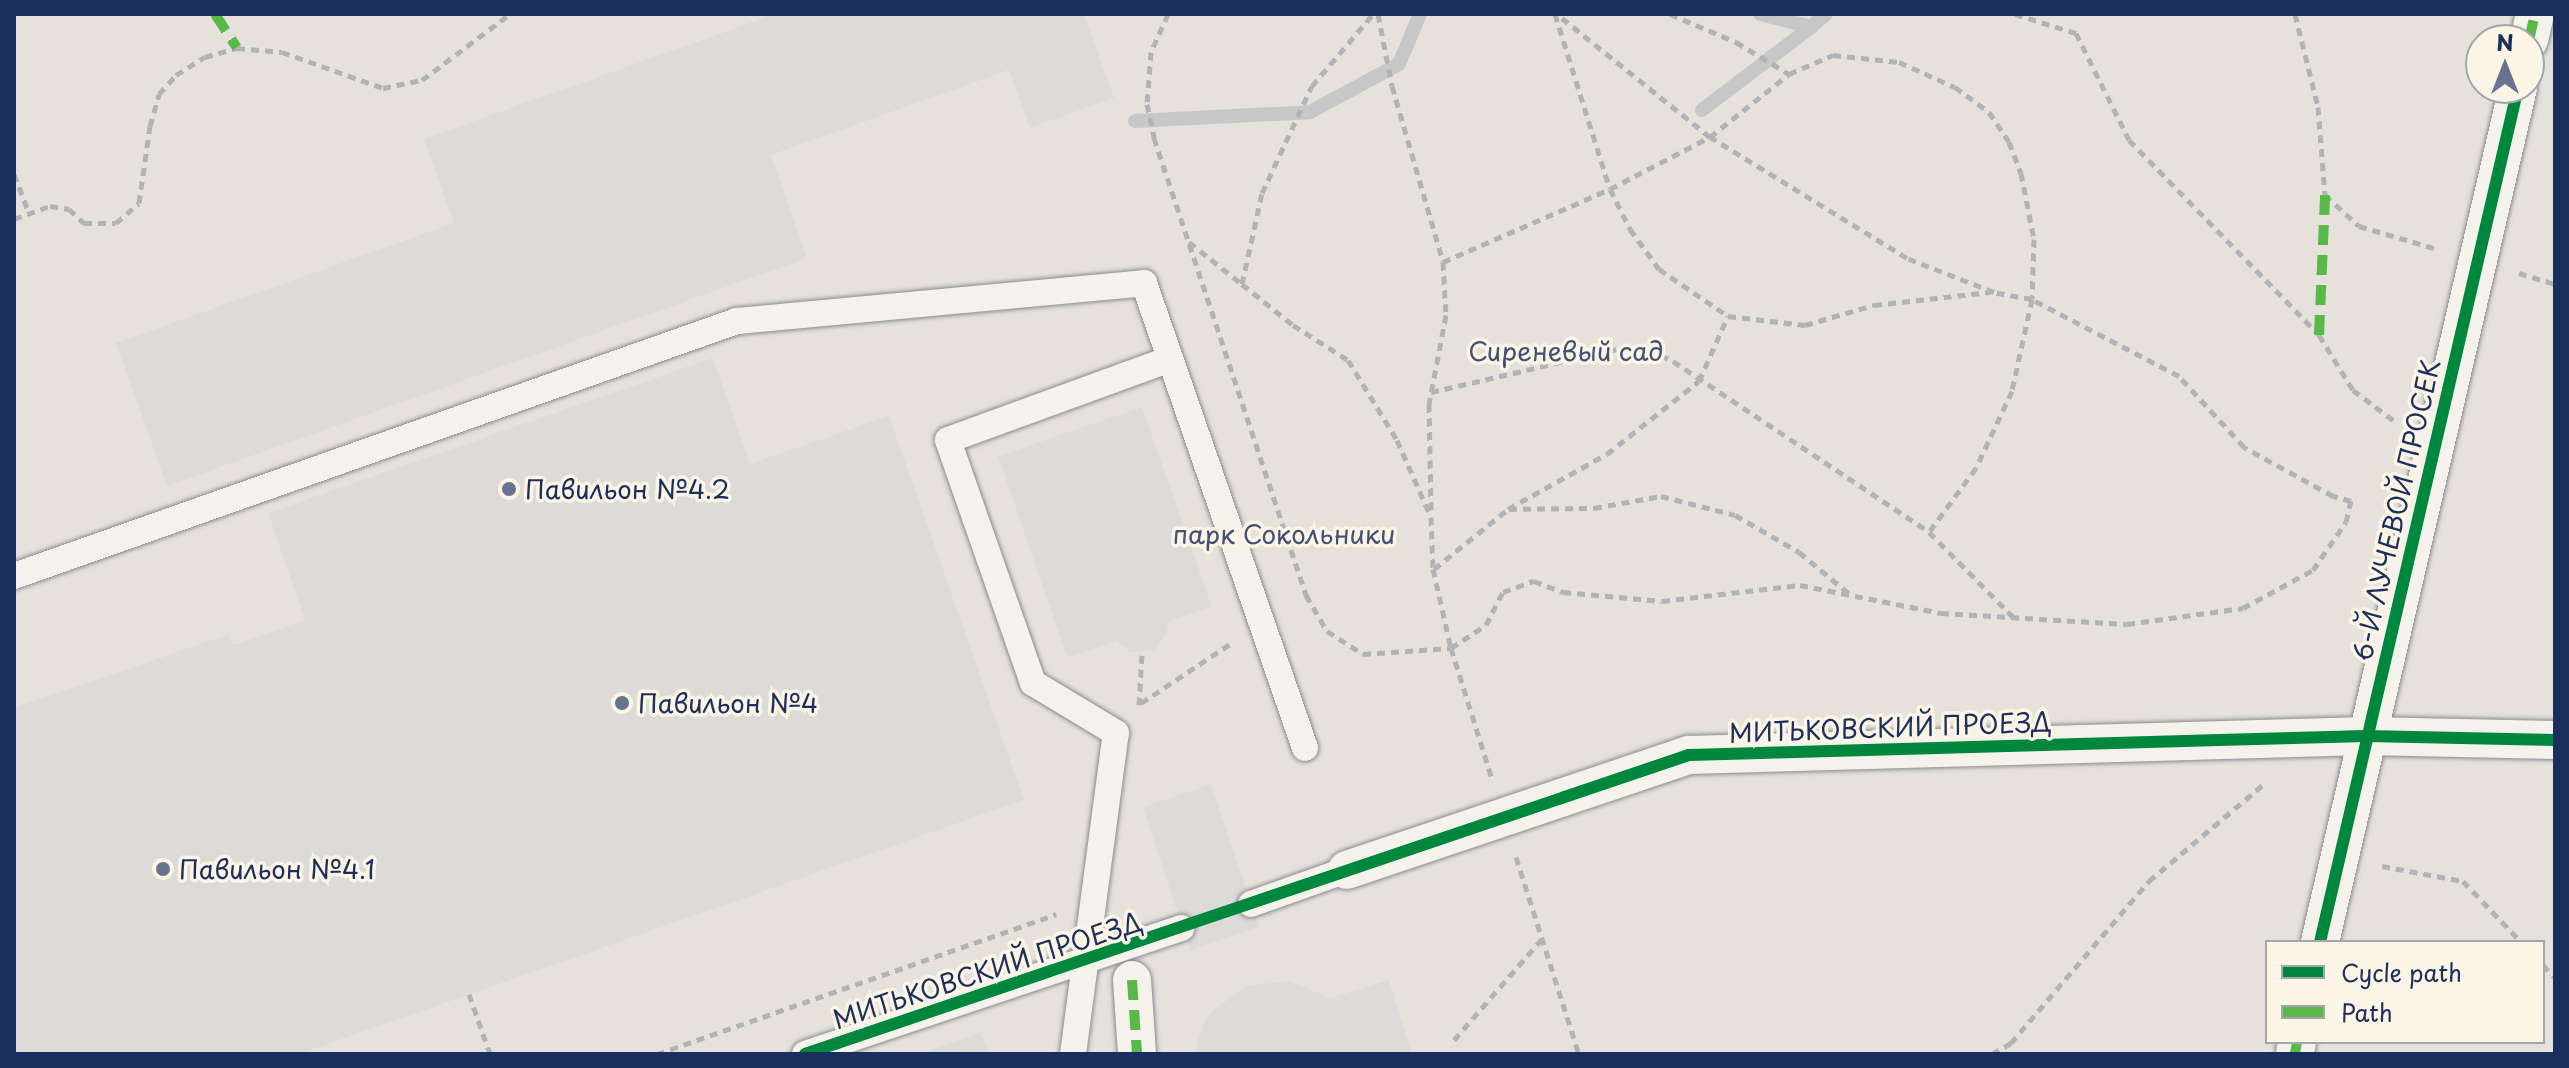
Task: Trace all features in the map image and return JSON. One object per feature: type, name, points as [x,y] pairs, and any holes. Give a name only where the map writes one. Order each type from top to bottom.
[{"type":"street","name":"6-Й ЛУЧЕВОЙ ПРОСЕК","points":[[2320,940],[2514,104]]},
{"type":"street","name":"МИТЬКОВСКИЙ ПРОЕЗД","points":[[1347,870],[1689,755],[2366,736],[2555,740]]},
{"type":"street","points":[[1132,980],[1137,1054]]},
{"type":"lane","points":[[14,576],[737,321],[1144,283],[1305,748]]},
{"type":"lane","points":[[1073,1054],[1116,733],[1033,683],[948,440],[1170,359]]},
{"type":"lane","name":"МИТЬКОВСКИЙ ПРОЕЗД","points":[[1251,904],[1347,870]]},
{"type":"lane","name":"МИТЬКОВСКИЙ ПРОЕЗД","points":[[805,1054],[1182,928]]},
{"type":"path","points":[[14,219],[50,206],[69,209],[84,223],[116,223],[139,203],[150,126],[159,94],[176,75],[205,57],[237,48],[282,52],[383,88],[422,80],[510,14]]},
{"type":"path","points":[[1168,14],[1151,52],[1147,104],[1154,138],[1306,595],[1327,631],[1363,654],[1451,648],[1486,625],[1503,592],[1534,581],[1563,592],[1662,601],[1800,585],[1941,613],[2127,624],[2243,608],[2313,570],[2346,522],[2351,501],[2333,496],[2244,447],[2179,376],[2032,299],[1994,292],[1907,258],[1710,137],[1556,14]]},
{"type":"path","points":[[1375,14],[1392,86],[1443,262],[1446,315],[1431,392],[1433,569],[1451,648],[1579,1054]]},
{"type":"path","points":[[1242,284],[1262,193],[1312,86],[1375,14]]},
{"type":"path","points":[[1556,14],[1610,189],[1630,229],[1659,269],[1728,316],[1805,325],[1874,305],[1994,292]]},
{"type":"path","points":[[1670,14],[1736,42],[1789,74]]},
{"type":"path","points":[[2015,14],[2076,33],[2129,140],[2319,335],[2353,390],[2433,450]]},
{"type":"path","points":[[2295,14],[2318,107],[2325,195],[2359,226],[2477,261]]},
{"type":"path","points":[[1443,262],[1610,189],[1710,137],[1789,74],[1833,55],[1899,62],[1955,87],[1989,112],[2009,142],[2021,173],[2034,239],[2032,299],[2012,391],[1976,468],[1929,532]]},
{"type":"path","points":[[14,174],[29,213]]},
{"type":"path","points":[[1189,241],[1293,325],[1348,360],[1397,440],[1431,517]]},
{"type":"path","points":[[1433,569],[1508,509],[1607,454],[1699,381],[1728,316]]},
{"type":"path","points":[[1431,392],[1622,348],[1648,349],[1929,532],[2015,618]]},
{"type":"path","points":[[1508,509],[1594,508],[1661,496],[1721,511],[1735,515],[1799,552],[1852,595]]},
{"type":"path","points":[[1116,733],[1141,703],[1223,646],[1265,632]]},
{"type":"path","points":[[1141,703],[1142,654]]},
{"type":"path","points":[[1992,1054],[2011,1043],[2149,881],[2266,781]]},
{"type":"path","points":[[2377,865],[2463,881],[2519,940]]},
{"type":"path","points":[[657,1054],[1095,901]]},
{"type":"path","points":[[1454,1040],[1542,939]]},
{"type":"path","points":[[469,994],[490,1054]]},
{"type":"green space","name":"парк Сокольники","points":[[14,14],[2555,14],[2555,1054],[14,1054]]},
{"type":"building","points":[[775,14],[1084,14],[1114,98],[1030,128],[1009,70],[771,155],[807,258],[167,486],[116,343],[454,223],[424,139]]},
{"type":"building","name":"Павильон №4","points":[[713,358],[750,464],[889,416],[1024,800],[299,1054],[14,1054],[14,708],[229,634],[233,645],[305,620],[268,513]]},
{"type":"building","points":[[1142,407],[1212,607],[1168,622],[1167,634],[1153,651],[1131,652],[1116,641],[1067,657],[998,456]]},
{"type":"building","points":[[1211,784],[1259,927],[1190,950],[1143,807]]},
{"type":"building","points":[[1389,980],[1412,1054],[1194,1054],[1203,1024],[1211,1012],[1246,986],[1290,981],[1330,998]]},
{"type":"building","points":[[981,1032],[989,1054],[920,1054]]},
{"type":"waterway","points":[[1135,121],[1310,112],[1399,64],[1420,14]]},
{"type":"waterway","points":[[1760,14],[1811,27],[1826,14]]},
{"type":"waterway","points":[[1702,110],[1811,27]]},
{"type":"marked path","points":[[215,14],[237,48]]},
{"type":"marked path","points":[[2533,24],[2535,14]]},
{"type":"marked path","points":[[2319,335],[2325,195]]},
{"type":"marked path","points":[[1132,980],[1137,1054]]},
{"type":"marked path","points":[[2295,1054],[2297,1044]]},
{"type":"cycle path","points":[[2320,940],[2514,104]]},
{"type":"cycle path","points":[[805,1054],[1689,755],[2366,736],[2555,740]]},
{"type":"place","name":"Павильон №4.2","points":[[509,489]]},
{"type":"place","name":"Павильон №4","points":[[622,703]]},
{"type":"place","name":"Павильон №4.1","points":[[163,869]]},
{"type":"park label","name":"Сиреневый сад","points":[[1566,351]]}]
